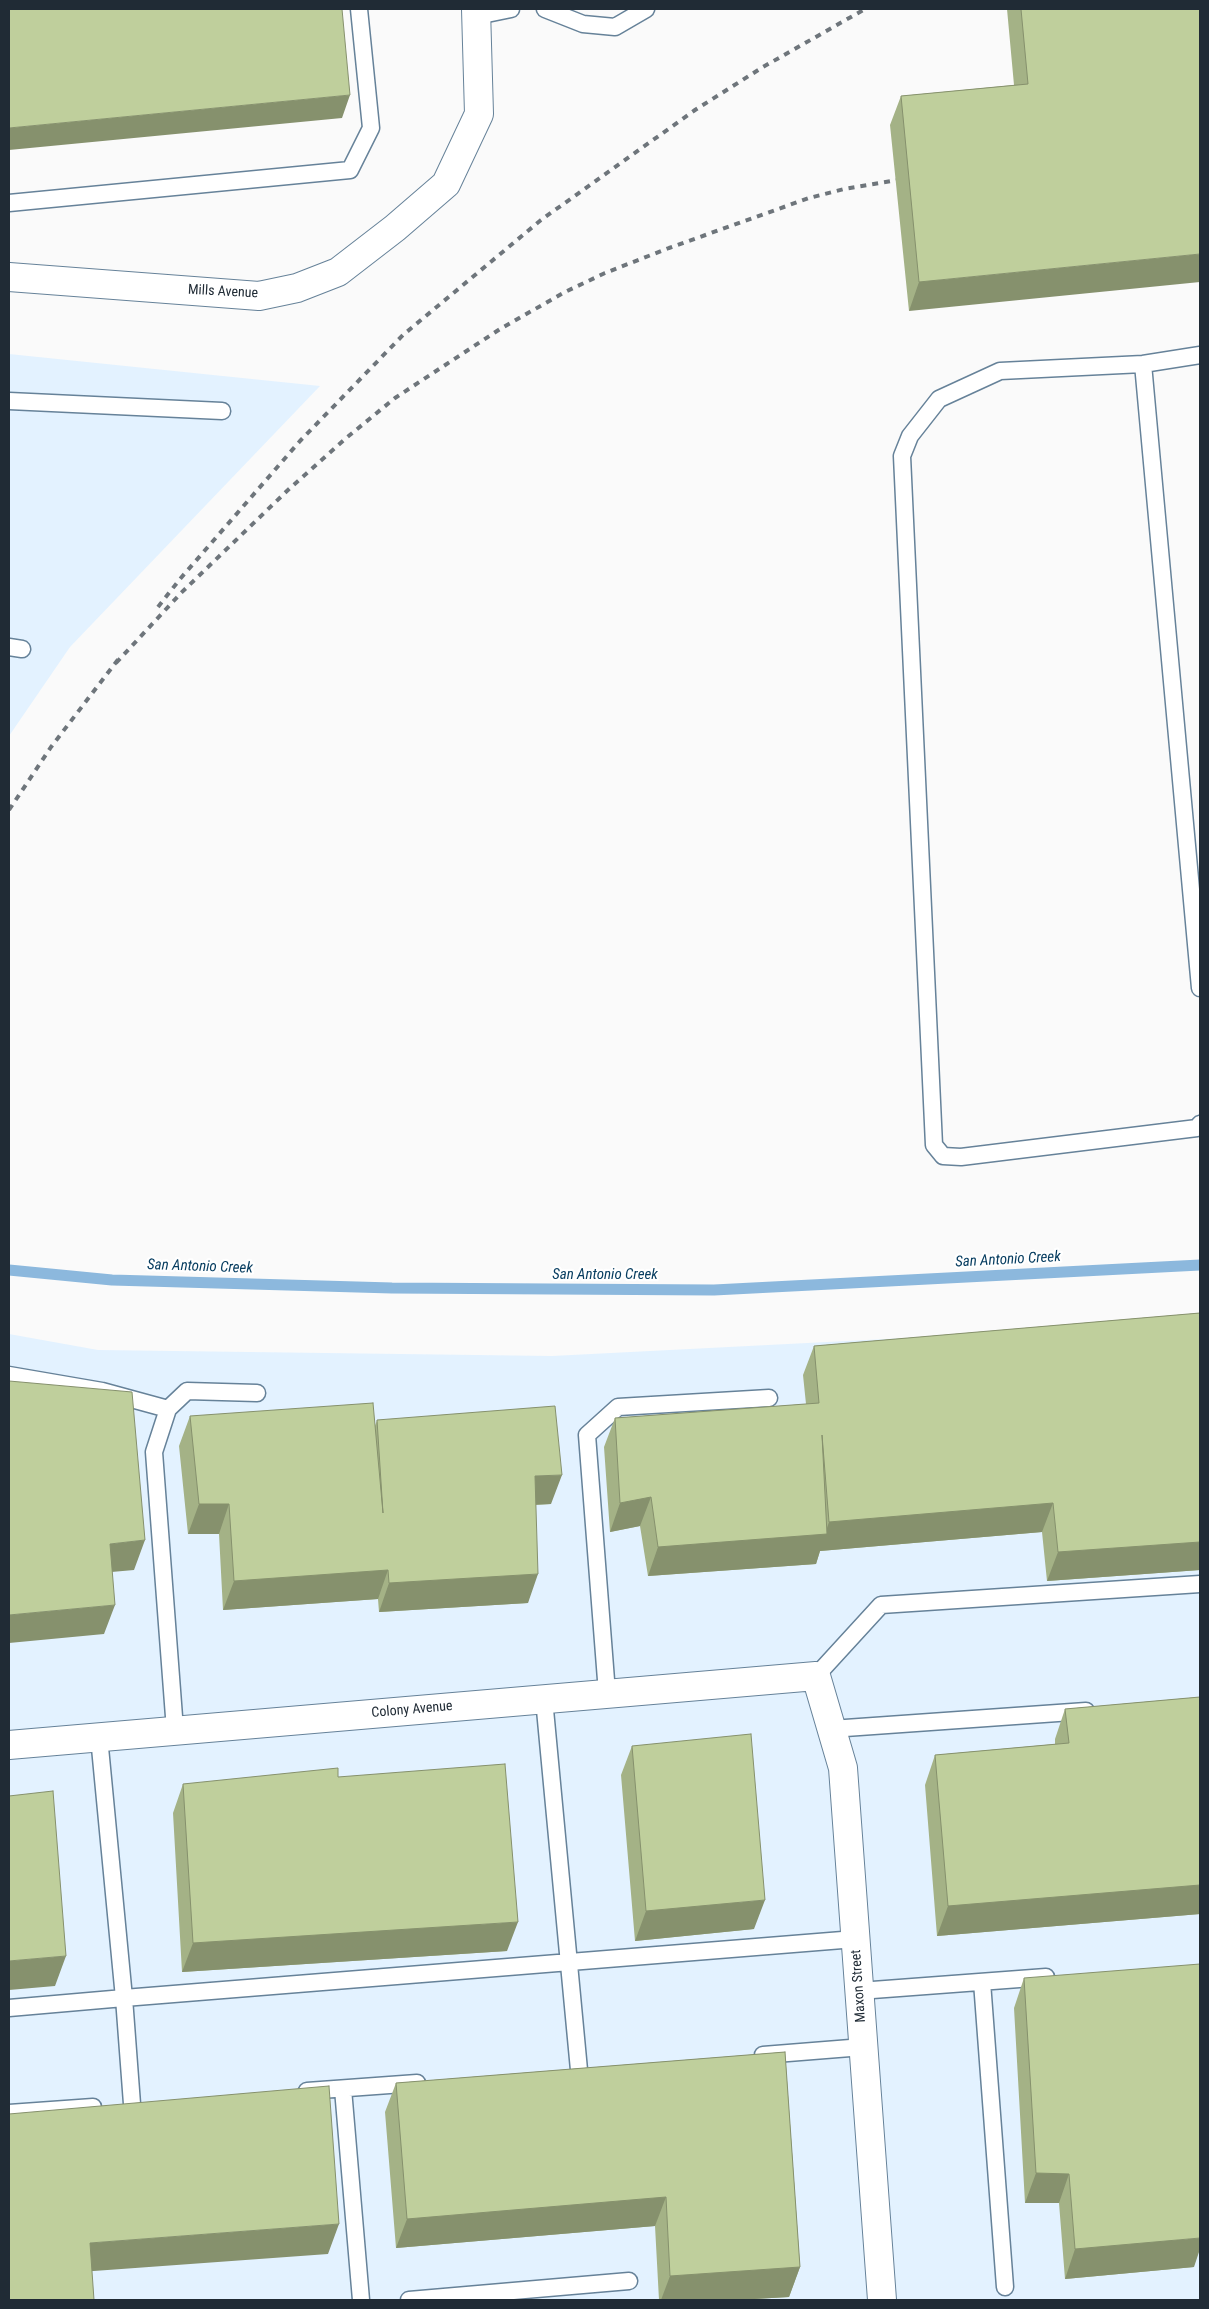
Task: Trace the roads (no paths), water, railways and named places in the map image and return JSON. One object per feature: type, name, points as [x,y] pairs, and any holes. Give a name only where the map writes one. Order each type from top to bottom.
[{"type":"street","name":"Mills Avenue","points":[[9,277],[259,296],[297,288],[338,272],[395,228],[446,184],[479,114],[476,12]]},
{"type":"street","name":"Colony Avenue","points":[[9,1745],[816,1676]]},
{"type":"street","name":"Maxon Street","points":[[816,1676],[842,1768],[882,2300]]},
{"type":"lane","points":[[9,203],[350,170],[371,128],[359,9]]},
{"type":"lane","points":[[476,12],[511,9]]},
{"type":"lane","points":[[545,9],[583,24],[615,27],[646,9]]},
{"type":"lane","points":[[1200,355],[1143,364],[1000,371],[939,399],[910,436],[902,456],[934,1145],[943,1156],[961,1157],[1197,1128],[1200,1124]]},
{"type":"lane","points":[[1143,364],[1200,988]]},
{"type":"lane","points":[[9,401],[222,411]]},
{"type":"lane","points":[[9,1375],[102,1391],[168,1409]]},
{"type":"lane","points":[[175,1730],[154,1452],[168,1409],[187,1391],[257,1393]]},
{"type":"lane","points":[[607,1693],[587,1435],[618,1407],[769,1398]]},
{"type":"lane","points":[[816,1676],[881,1605],[1200,1584]]},
{"type":"lane","points":[[544,1699],[579,2070]]},
{"type":"lane","points":[[831,1729],[1103,1710]]},
{"type":"lane","points":[[99,1737],[124,1998],[132,2104]]},
{"type":"lane","points":[[9,2008],[855,1939]]},
{"type":"lane","points":[[859,1991],[1062,1976]]},
{"type":"lane","points":[[982,1982],[1005,2287]]},
{"type":"lane","points":[[746,2057],[863,2047]]},
{"type":"lane","points":[[559,2072],[598,2068]]},
{"type":"lane","points":[[295,2092],[431,2082]]},
{"type":"lane","points":[[343,2088],[361,2300]]},
{"type":"lane","points":[[9,2113],[151,2103]]},
{"type":"lane","points":[[409,2300],[629,2281]]},
{"type":"waterway","name":"San Antonio Creek","points":[[9,1270],[112,1280],[392,1288],[714,1290],[1200,1265]]},
{"type":"railway","points":[[158,607],[300,441],[403,335],[541,220],[695,110],[763,67],[865,9]]},
{"type":"railway","points":[[116,663],[181,593],[289,489],[345,439],[395,398],[500,329],[565,292],[605,273],[669,248],[809,198],[844,189],[910,178]]},
{"type":"railway","points":[[9,810],[51,747],[120,657]]}]
